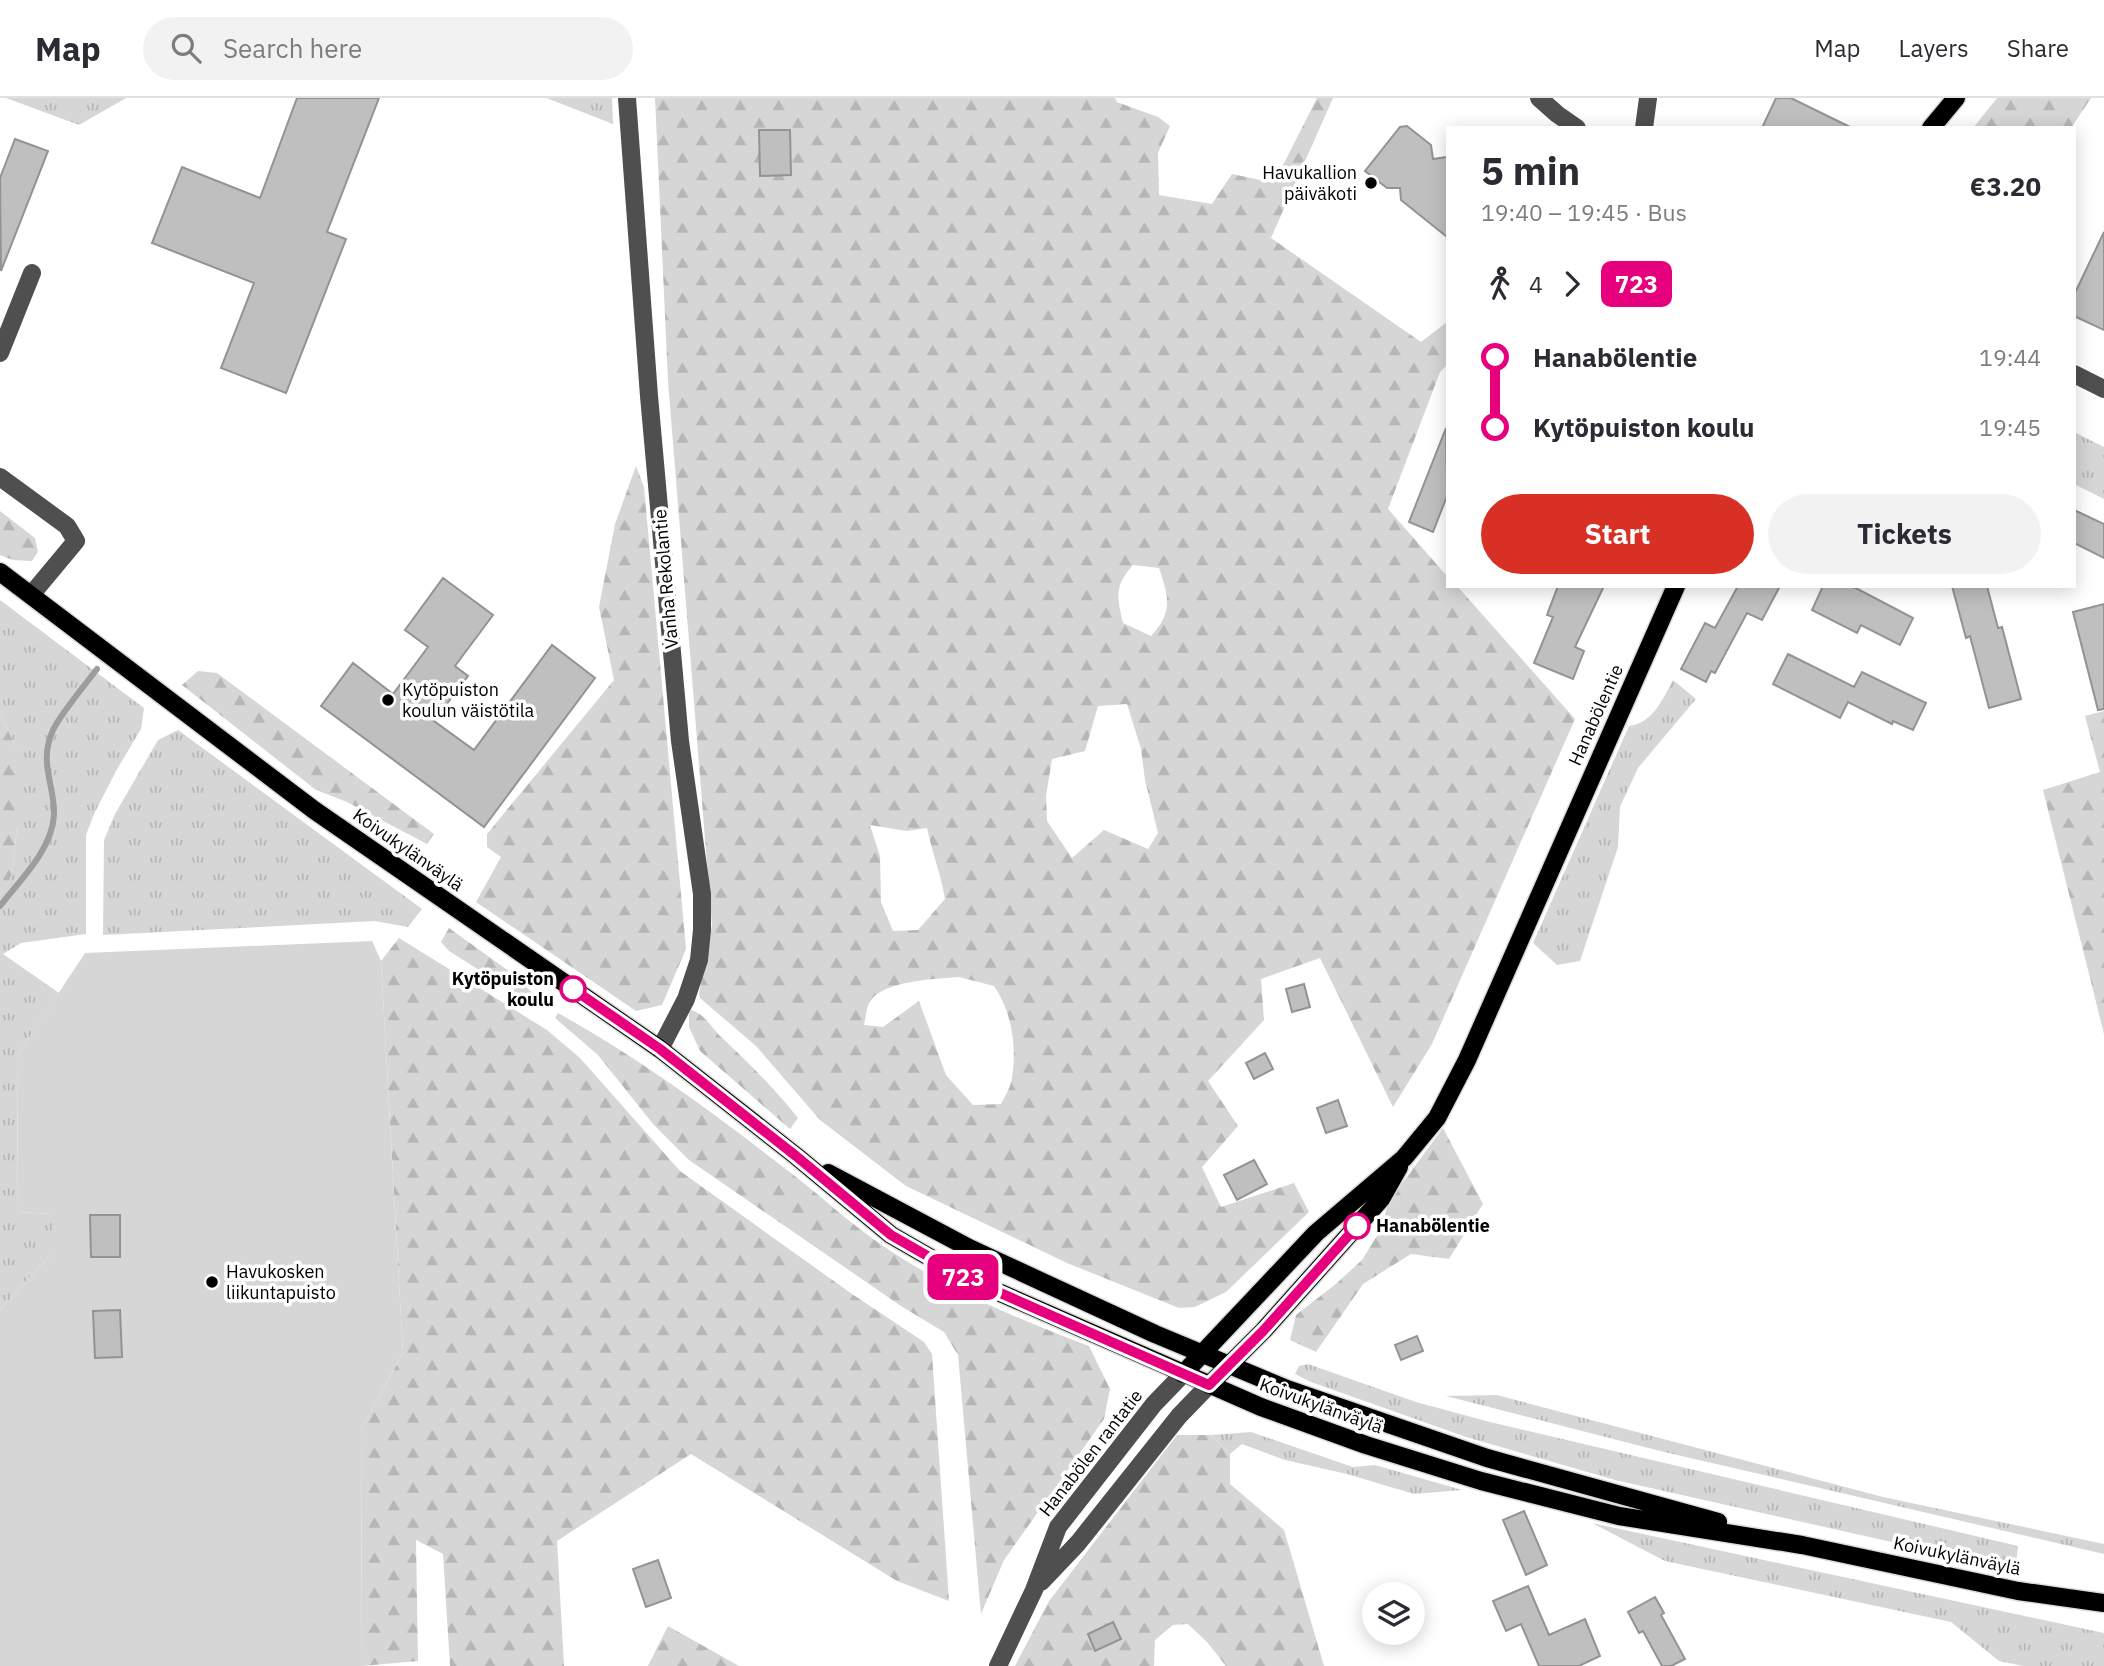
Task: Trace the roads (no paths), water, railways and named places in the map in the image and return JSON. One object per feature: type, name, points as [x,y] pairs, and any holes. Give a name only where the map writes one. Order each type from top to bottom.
[{"type":"main road","points":[[1933,126],[1956,98]]},
{"type":"main road","name":"Koivukylänväylä","points":[[0,572],[314,810],[660,1049],[891,1235],[964,1277],[1261,1407],[1481,1482],[1619,1516],[1802,1545],[2018,1591],[2104,1603]]},
{"type":"main road","name":"Hanabölentie","points":[[1202,1354],[1316,1233],[1404,1158],[1437,1118],[1467,1060],[1675,588]]},
{"type":"main road","name":"Koivukylänväylä","points":[[796,1156],[969,1248],[1202,1354],[1287,1389],[1487,1458],[1802,1545]]},
{"type":"main road","name":"Hanabölentie","points":[[1209,1385],[1264,1330],[1381,1199],[1404,1158]]},
{"type":"main road","name":"Hanabölen rantatie","points":[[1183,1374],[1202,1354]]},
{"type":"street","name":"Vanha Rekolantie","points":[[627,98],[650,410],[680,741],[702,894],[699,960],[686,999],[660,1049]]},
{"type":"street","points":[[1539,98],[1574,126]]},
{"type":"street","points":[[1644,126],[1647,98]]},
{"type":"street","points":[[0,353],[32,273]]},
{"type":"street","points":[[2076,375],[2104,389]]},
{"type":"street","points":[[0,477],[67,526],[76,541],[31,595]]},
{"type":"street","name":"Hanabölen rantatie","points":[[998,1666],[1034,1590],[1058,1527],[1154,1404],[1183,1374]]},
{"type":"street","name":"Hanabölen rantatie","points":[[1034,1590],[1078,1543],[1179,1416],[1209,1385]]},
{"type":"waterway","points":[[0,906],[34,864],[48,840],[54,815],[47,763],[49,742],[62,716],[97,669]]},
{"type":"place","name":"Havukallion päiväkoti","points":[[1371,183]]},
{"type":"place","name":"Kytöpuiston koulun väistötila","points":[[388,700]]},
{"type":"place","name":"Kytöpuiston koulu","points":[[573,989]]},
{"type":"place","name":"Hanabölentie","points":[[1357,1226]]},
{"type":"place","name":"Havukosken liikuntapuisto","points":[[212,1282]]}]
